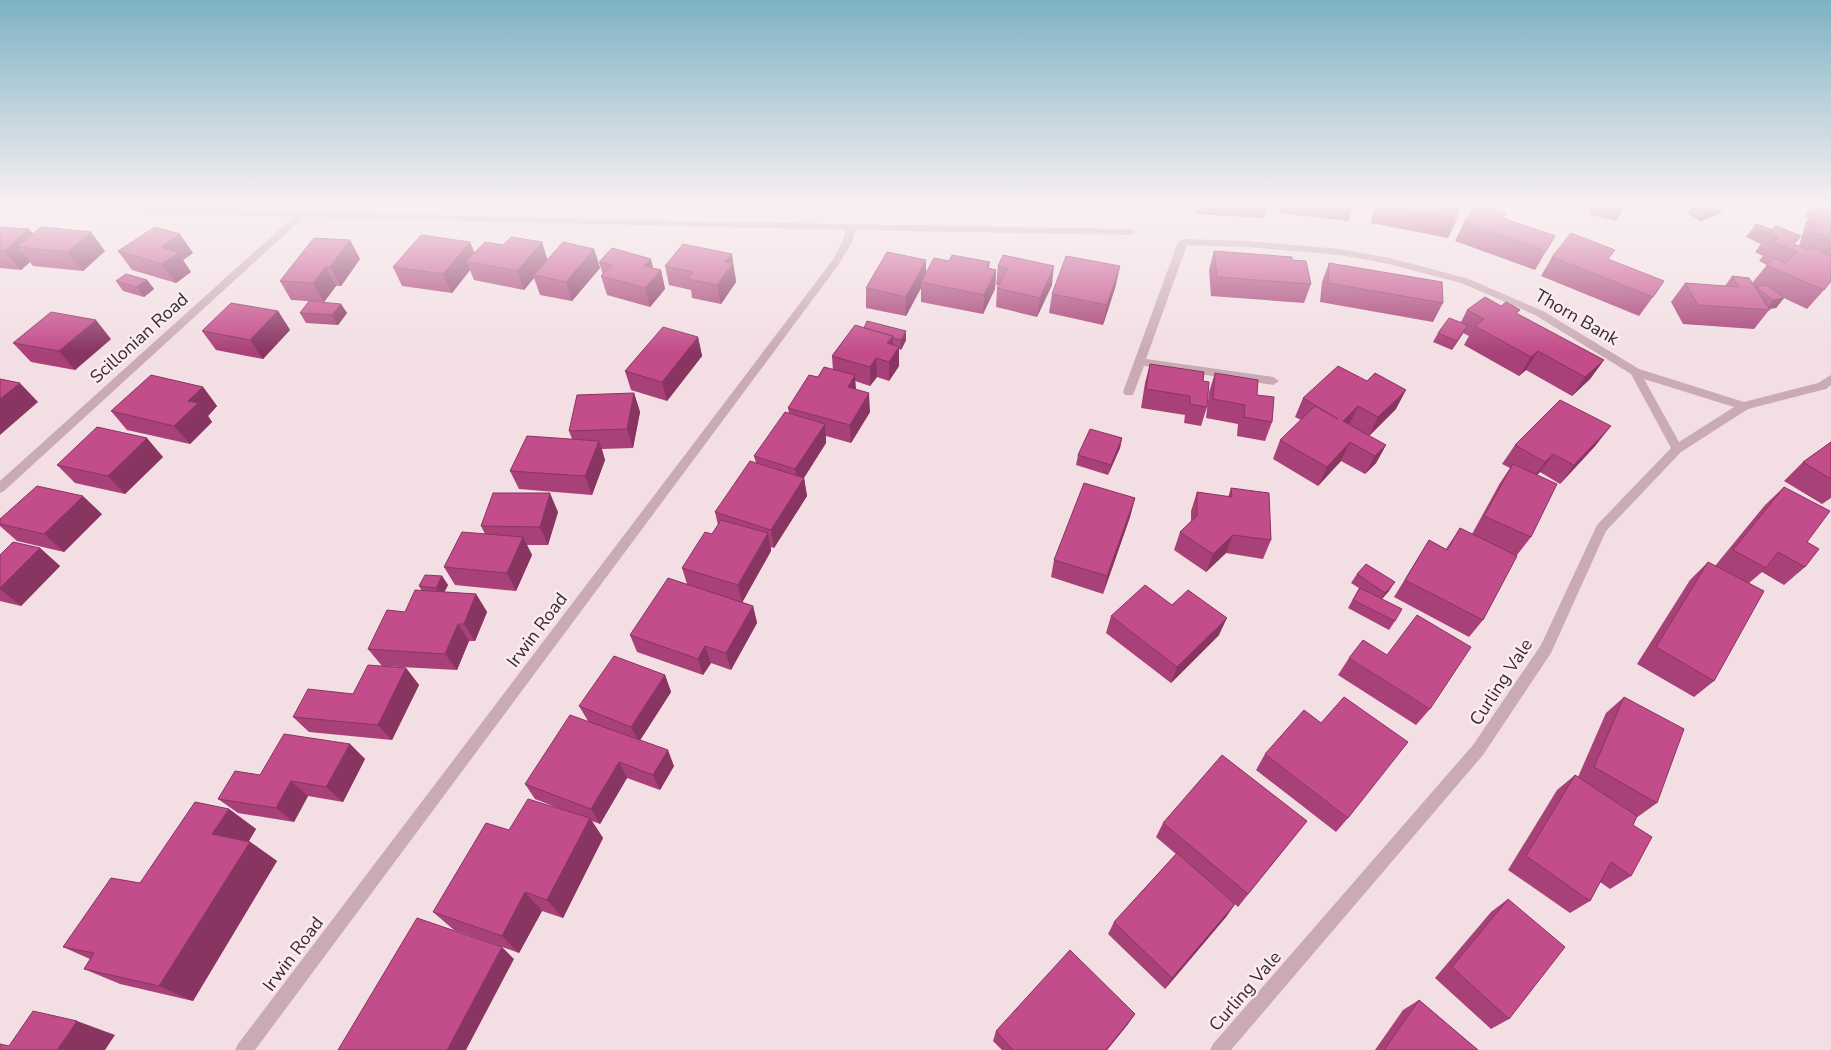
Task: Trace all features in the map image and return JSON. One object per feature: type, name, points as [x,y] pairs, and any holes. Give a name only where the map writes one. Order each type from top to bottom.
[{"type":"street","name":"Scillonian Road","points":[[0,488],[258,254]]},
{"type":"street","name":"Irwin Road","points":[[244,1050],[840,254]]},
{"type":"street","name":"Thorn Bank","points":[[1129,392],[1179,254]]},
{"type":"street","name":"Thorn Bank","points":[[1351,254],[1390,261],[1465,281],[1540,313],[1635,372],[1744,406]]},
{"type":"street","points":[[1141,362],[1273,381]]},
{"type":"street","name":"Thorn Bank","points":[[1635,372],[1677,450]]},
{"type":"street","name":"Curling Vale","points":[[1219,1050],[1478,750],[1546,649],[1601,528],[1677,450],[1744,406],[1822,386],[1831,379]]},
{"type":"building","points":[[128,254],[177,254],[162,264]]},
{"type":"building","points":[[301,254],[340,254],[330,267],[326,267],[313,283],[280,281]]},
{"type":"building","points":[[404,254],[460,254],[443,274],[393,267]]},
{"type":"building","points":[[473,254],[532,254],[517,271],[466,261]]},
{"type":"building","points":[[552,254],[590,254],[566,282],[534,275]]},
{"type":"building","points":[[606,254],[633,254],[651,259],[644,266],[661,270],[645,288],[601,276],[612,265],[599,262]]},
{"type":"building","points":[[675,254],[732,254],[725,262],[733,263],[717,285],[688,279],[693,272],[665,266]]},
{"type":"building","points":[[886,254],[897,254],[926,260],[906,297],[866,288]]},
{"type":"building","points":[[1214,254],[1253,254],[1292,257],[1292,260],[1306,261],[1311,284],[1217,277]]},
{"type":"building","points":[[1554,254],[1612,254],[1608,259],[1664,281],[1653,297],[1552,257]]},
{"type":"building","points":[[1795,254],[1826,254],[1831,256],[1831,281],[1824,290],[1766,265],[1774,258],[1786,263]]},
{"type":"building","points":[[952,255],[990,262],[987,268],[996,270],[984,295],[921,282],[934,258],[949,261]]},
{"type":"building","points":[[1003,255],[1054,266],[1040,298],[997,288],[1008,268],[998,266]]},
{"type":"building","points":[[1066,256],[1120,266],[1107,305],[1052,294]]},
{"type":"building","points":[[1329,263],[1442,282],[1443,303],[1328,283]]},
{"type":"building","points":[[126,274],[147,280],[137,287],[116,281]]},
{"type":"building","points":[[1732,276],[1749,278],[1770,310],[1698,305],[1685,283],[1739,287]]},
{"type":"building","points":[[1767,285],[1784,298],[1773,300],[1756,287]]},
{"type":"building","points":[[1485,297],[1501,306],[1506,302],[1520,310],[1516,313],[1604,360],[1585,377],[1538,351],[1531,357],[1475,326],[1484,319],[1467,310]]},
{"type":"building","points":[[309,301],[341,304],[332,315],[300,313]]},
{"type":"building","points":[[231,303],[278,311],[250,340],[202,331]]},
{"type":"building","points":[[51,312],[96,320],[59,351],[13,343]]},
{"type":"building","points":[[1449,318],[1468,325],[1457,341],[1438,333]]},
{"type":"building","points":[[867,321],[906,331],[901,340],[893,338],[893,336],[864,328]]},
{"type":"building","points":[[855,325],[893,336],[887,343],[899,347],[889,362],[876,358],[870,367],[832,356]]},
{"type":"building","points":[[663,327],[698,337],[662,382],[625,371]]},
{"type":"building","points":[[1150,364],[1204,372],[1203,381],[1209,382],[1207,407],[1190,404],[1190,396],[1146,389]]},
{"type":"building","points":[[1338,366],[1367,381],[1375,373],[1406,390],[1378,417],[1358,406],[1343,421],[1386,445],[1375,456],[1350,442],[1327,467],[1280,440],[1315,406],[1338,419],[1303,398]]},
{"type":"building","points":[[824,367],[855,375],[848,387],[869,393],[850,425],[788,408],[809,375],[818,377]]},
{"type":"building","points":[[1215,373],[1258,380],[1257,395],[1274,397],[1272,422],[1244,417],[1245,405],[1213,399]]},
{"type":"building","points":[[151,375],[203,387],[188,401],[198,403],[174,426],[111,411]]},
{"type":"building","points":[[0,379],[20,383],[0,399]]},
{"type":"building","points":[[634,393],[627,429],[569,431],[577,395]]},
{"type":"building","points":[[1560,400],[1611,426],[1574,465],[1553,454],[1545,462],[1515,445]]},
{"type":"building","points":[[785,412],[825,424],[795,469],[754,456]]},
{"type":"building","points":[[97,427],[147,438],[108,476],[57,465]]},
{"type":"building","points":[[1090,429],[1122,438],[1111,465],[1078,455]]},
{"type":"building","points":[[527,436],[599,441],[585,476],[510,471]]},
{"type":"building","points":[[1831,442],[1831,479],[1803,462]]},
{"type":"building","points":[[750,461],[804,478],[771,530],[715,512]]},
{"type":"building","points":[[1513,464],[1557,484],[1531,537],[1484,516]]},
{"type":"building","points":[[1084,483],[1135,498],[1107,576],[1054,560]]},
{"type":"building","points":[[37,486],[83,496],[44,534],[0,524],[0,519]]},
{"type":"building","points":[[1784,487],[1830,511],[1807,542],[1819,549],[1805,567],[1778,552],[1766,568],[1733,550]]},
{"type":"building","points":[[1231,488],[1269,493],[1271,540],[1233,535],[1213,554],[1180,532],[1197,516],[1197,492],[1232,497]]},
{"type":"building","points":[[493,493],[550,493],[540,527],[481,526]]},
{"type":"building","points":[[721,520],[768,533],[738,585],[682,568],[705,532],[712,534]]},
{"type":"building","points":[[1460,528],[1517,556],[1483,620],[1405,580],[1429,540],[1447,550]]},
{"type":"building","points":[[462,532],[523,537],[507,573],[444,567]]},
{"type":"building","points":[[13,542],[40,548],[0,588],[0,555]]},
{"type":"building","points":[[1708,562],[1764,591],[1714,681],[1656,647]]},
{"type":"building","points":[[1366,564],[1395,582],[1385,593],[1357,574]]},
{"type":"building","points":[[425,575],[442,576],[436,588],[419,586]]},
{"type":"building","points":[[668,578],[753,606],[726,653],[705,646],[698,659],[630,635]]},
{"type":"building","points":[[1145,585],[1172,605],[1188,590],[1227,618],[1177,667],[1111,616]]},
{"type":"building","points":[[1360,588],[1402,609],[1395,621],[1353,600]]},
{"type":"building","points":[[415,590],[476,594],[464,624],[458,624],[445,654],[368,649],[387,610],[405,612]]},
{"type":"building","points":[[1417,615],[1471,647],[1430,709],[1349,658],[1363,640],[1387,655]]},
{"type":"building","points":[[614,656],[665,675],[631,727],[579,706]]},
{"type":"building","points":[[368,665],[406,668],[378,725],[293,717],[308,689],[353,694]]},
{"type":"building","points":[[1344,697],[1408,742],[1348,818],[1265,754],[1304,710],[1321,723]]},
{"type":"building","points":[[1624,697],[1684,729],[1657,803],[1594,767]]},
{"type":"building","points":[[570,715],[668,750],[653,775],[619,762],[591,809],[525,784]]},
{"type":"building","points":[[284,734],[350,744],[326,787],[291,781],[276,808],[218,799],[235,771],[260,775]]},
{"type":"building","points":[[1222,755],[1307,821],[1248,894],[1163,823]]},
{"type":"building","points":[[1575,775],[1637,816],[1633,825],[1652,837],[1631,876],[1611,862],[1590,901],[1526,856]]},
{"type":"building","points":[[528,799],[590,818],[547,900],[525,892],[502,936],[433,912],[486,823],[509,830]]},
{"type":"building","points":[[195,802],[229,809],[212,834],[250,842],[159,986],[84,969],[94,953],[63,947],[111,878],[140,883]]},
{"type":"building","points":[[1177,853],[1235,904],[1172,978],[1114,922]]},
{"type":"building","points":[[1508,899],[1565,947],[1509,1019],[1452,967]]},
{"type":"building","points":[[417,918],[502,947],[447,1050],[338,1050]]},
{"type":"building","points":[[1070,950],[1135,1014],[1106,1050],[1013,1050],[996,1031]]},
{"type":"building","points":[[1419,1000],[1478,1050],[1384,1050]]},
{"type":"building","points":[[33,1011],[77,1021],[57,1050],[0,1050],[0,1044],[9,1046]]}]
